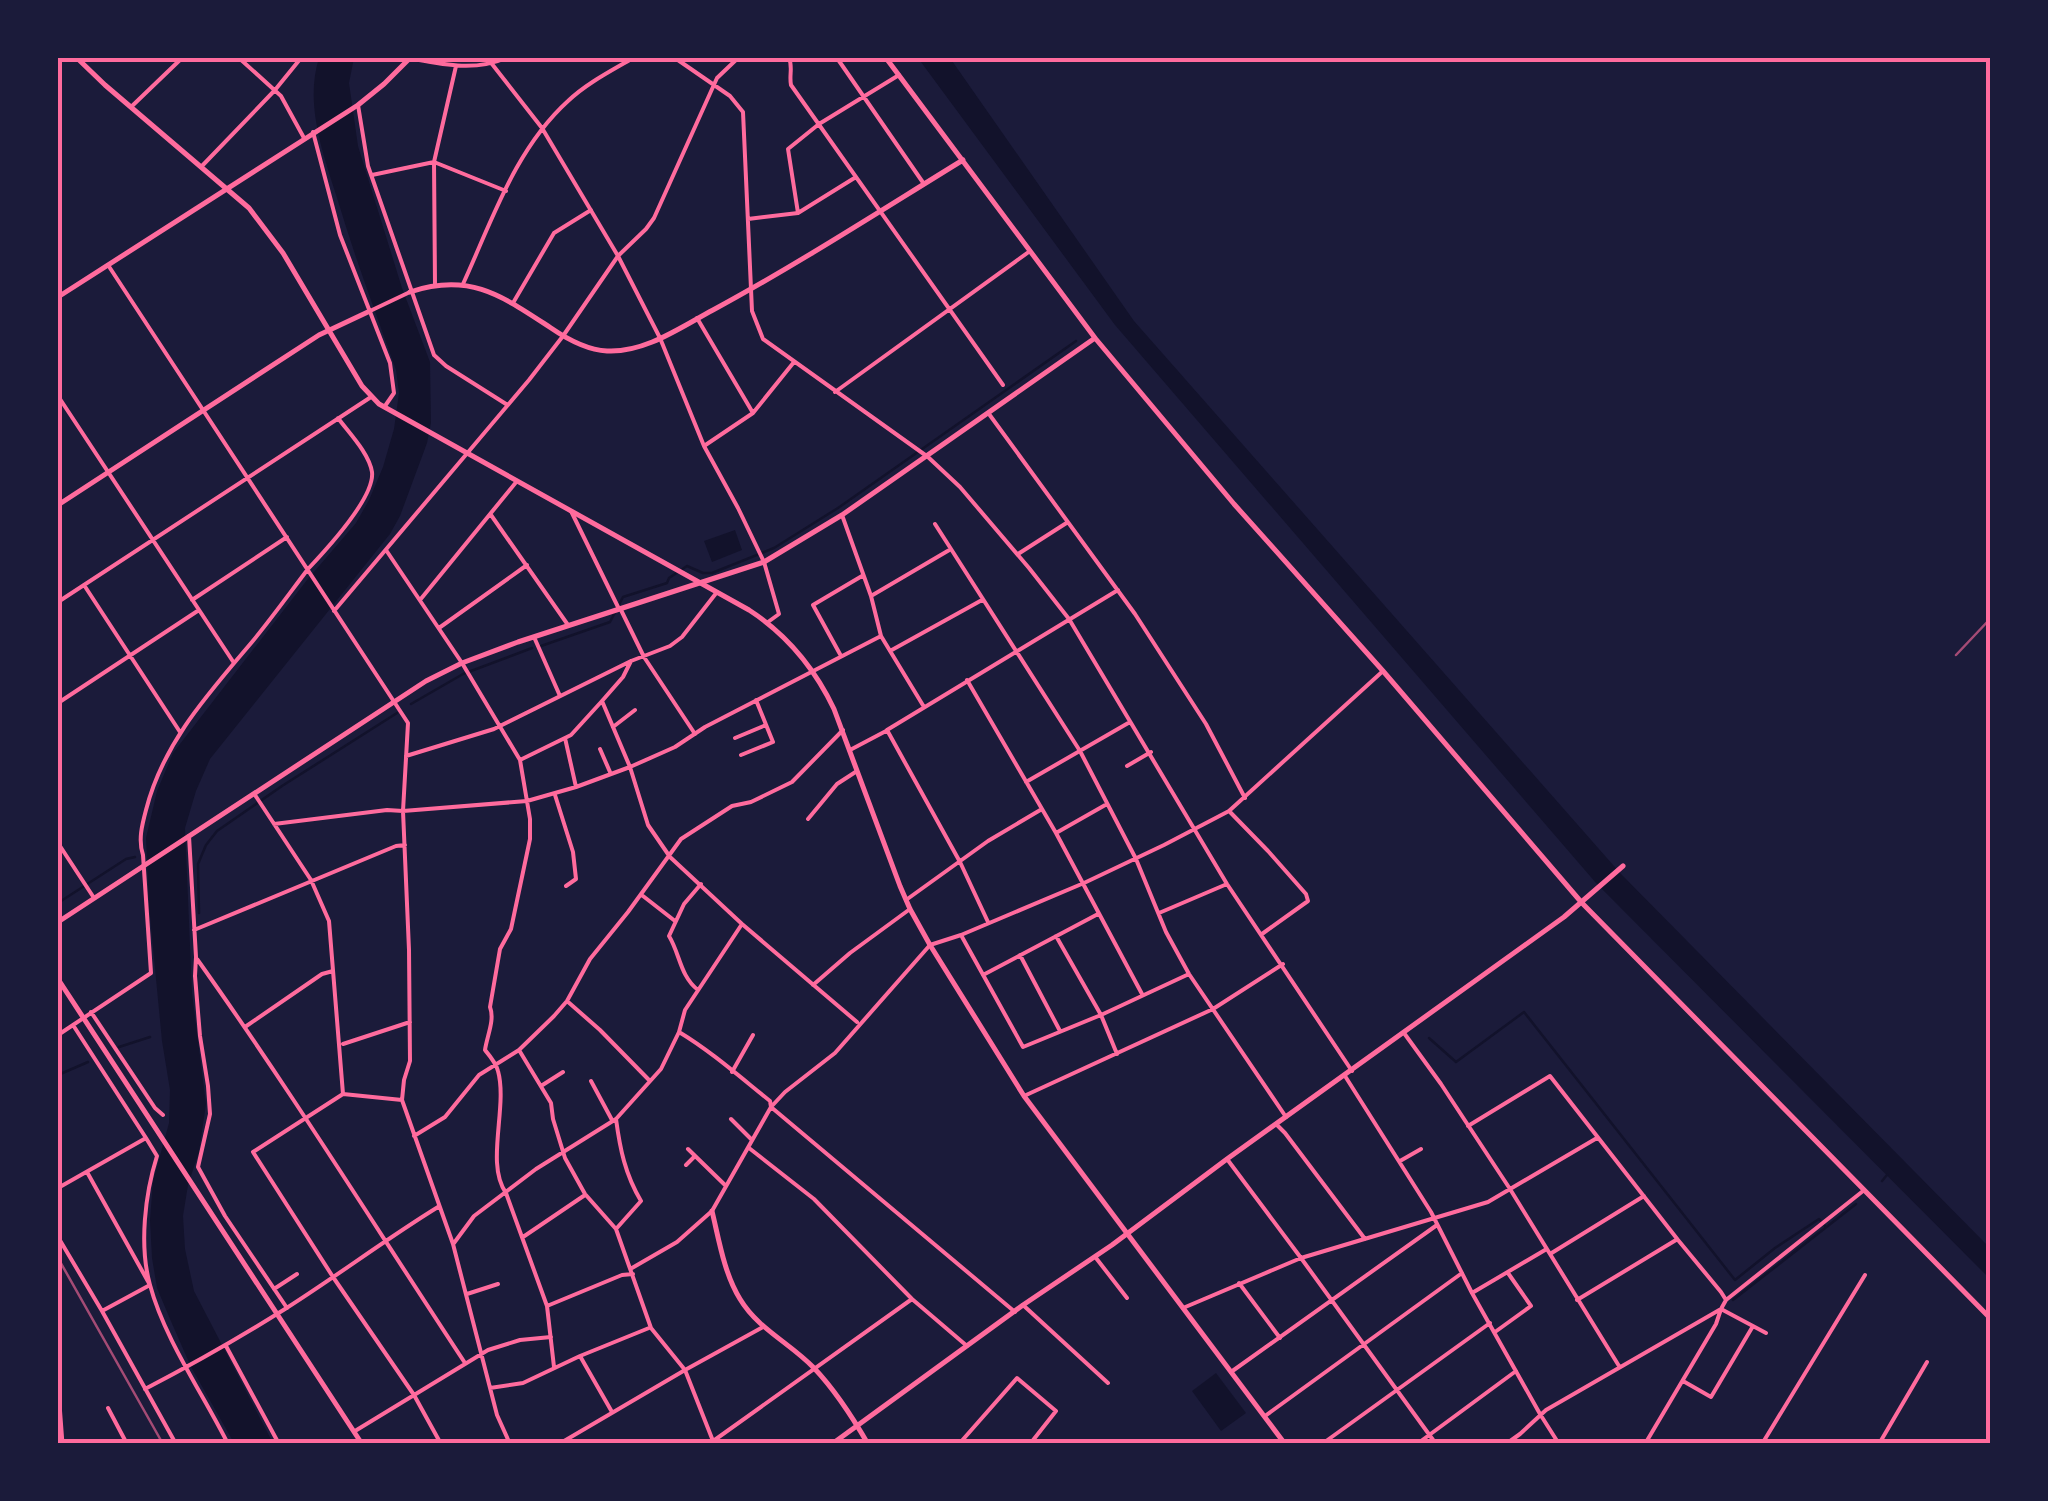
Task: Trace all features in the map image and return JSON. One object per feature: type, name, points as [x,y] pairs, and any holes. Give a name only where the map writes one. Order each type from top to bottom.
[{"type":"street","points":[[77,58],[249,208],[276,242],[354,373],[387,410],[768,622],[812,670],[827,693],[906,900],[930,945],[1024,1096],[1285,1444]]},
{"type":"street","points":[[132,107],[182,58]]},
{"type":"street","points":[[239,58],[281,96],[304,138]]},
{"type":"street","points":[[201,167],[301,58]]},
{"type":"street","points":[[58,297],[358,105],[409,58],[472,66],[506,58]]},
{"type":"street","points":[[472,66],[473,58]]},
{"type":"street","points":[[463,284],[525,152],[542,128],[579,92],[633,58]]},
{"type":"street","points":[[675,58],[730,96],[743,112],[752,311],[763,339],[928,457],[960,486],[1018,554],[1069,619],[1228,884],[1352,1071]]},
{"type":"street","points":[[334,611],[563,336],[618,256],[646,229],[714,84],[738,58]]},
{"type":"street","points":[[788,58],[791,84],[1003,384]]},
{"type":"street","points":[[838,58],[924,184]]},
{"type":"street","points":[[886,58],[1095,338],[1234,504],[1582,903],[1990,1318]]},
{"type":"street","points":[[492,64],[542,128],[618,256],[660,338],[704,446],[764,562],[780,614],[768,622]]},
{"type":"street","points":[[435,284],[434,162],[456,66]]},
{"type":"street","points":[[798,213],[788,149],[899,74]]},
{"type":"street","points":[[358,105],[371,175],[434,355],[507,404]]},
{"type":"street","points":[[313,132],[340,234],[390,363],[394,393],[387,410]]},
{"type":"street","points":[[58,505],[328,329],[410,292],[435,284],[463,284],[513,303],[563,336],[602,351],[621,351],[660,338],[752,289],[963,160]]},
{"type":"street","points":[[371,175],[434,162],[506,191]]},
{"type":"street","points":[[748,219],[798,213],[856,177]]},
{"type":"street","points":[[513,303],[554,232],[592,210]]},
{"type":"street","points":[[835,392],[1030,250]]},
{"type":"street","points":[[108,265],[408,723],[402,811],[410,950],[410,1060],[402,1100],[453,1244],[497,1415],[510,1444]]},
{"type":"street","points":[[698,318],[752,414]]},
{"type":"street","points":[[58,922],[426,681],[462,663],[568,625],[764,562],[928,457],[1095,338]]},
{"type":"street","points":[[704,446],[752,414],[794,362]]},
{"type":"street","points":[[58,396],[234,663]]},
{"type":"street","points":[[58,602],[372,397]]},
{"type":"street","points":[[58,412],[65,407]]},
{"type":"street","points":[[989,414],[1118,590],[1206,724],[1245,798]]},
{"type":"street","points":[[58,1035],[151,974],[141,834],[150,793],[180,732],[350,521],[372,478],[367,458],[338,418]]},
{"type":"street","points":[[420,600],[517,481]]},
{"type":"street","points":[[570,511],[644,656],[694,734]]},
{"type":"street","points":[[491,515],[568,625]]},
{"type":"street","points":[[842,515],[881,636],[924,707]]},
{"type":"street","points":[[1018,554],[1068,522]]},
{"type":"street","points":[[935,524],[1080,751],[1189,974],[1286,1116]]},
{"type":"street","points":[[192,600],[287,537]]},
{"type":"street","points":[[870,596],[952,549]]},
{"type":"street","points":[[386,550],[462,663],[520,760],[530,839],[510,929],[500,949],[485,1050],[498,1072],[497,1176],[547,1306],[554,1367]]},
{"type":"street","points":[[439,628],[527,565]]},
{"type":"street","points":[[840,656],[813,604],[864,575]]},
{"type":"street","points":[[84,585],[180,732]]},
{"type":"street","points":[[850,750],[1118,590]]},
{"type":"street","points":[[406,756],[501,726],[670,646],[718,592]]},
{"type":"street","points":[[890,651],[982,599]]},
{"type":"street","points":[[58,702],[199,610]]},
{"type":"street","points":[[274,824],[387,810],[527,800],[554,794],[676,746],[881,636]]},
{"type":"street","points":[[534,637],[560,696]]},
{"type":"street","points":[[520,760],[571,735],[623,677],[632,661]]},
{"type":"street","points":[[547,1306],[632,1271],[677,1242],[712,1210],[771,1107],[835,1053],[930,945],[1084,883],[1228,811],[1383,671]]},
{"type":"street","points":[[967,680],[1084,883],[1142,994]]},
{"type":"street","points":[[741,755],[774,742],[756,700]]},
{"type":"street","points":[[602,701],[630,767],[648,824],[670,856],[858,1024]]},
{"type":"street","points":[[613,726],[635,710]]},
{"type":"street","points":[[1026,782],[1132,721]]},
{"type":"street","points":[[735,738],[766,725]]},
{"type":"street","points":[[414,1136],[444,1118],[478,1075],[519,1050],[567,1001],[590,960],[681,839],[732,806],[771,794],[792,782],[842,730]]},
{"type":"street","points":[[887,730],[960,862],[988,922]]},
{"type":"street","points":[[564,738],[576,787]]},
{"type":"street","points":[[600,749],[611,774]]},
{"type":"street","points":[[1126,766],[1150,752]]},
{"type":"street","points":[[808,819],[837,784],[857,771]]},
{"type":"street","points":[[254,794],[312,880],[329,921],[344,1094]]},
{"type":"street","points":[[554,794],[573,852],[576,878],[566,886]]},
{"type":"street","points":[[1056,833],[1107,804]]},
{"type":"street","points":[[906,900],[988,841],[1042,809]]},
{"type":"street","points":[[1228,811],[1268,850],[1308,901],[1262,934]]},
{"type":"street","points":[[189,836],[194,976],[210,1114],[198,1167],[225,1216],[286,1308]]},
{"type":"street","points":[[58,843],[94,898]]},
{"type":"street","points":[[194,930],[405,845]]},
{"type":"street","points":[[832,1444],[1582,903],[1623,866]]},
{"type":"street","points":[[698,990],[686,978],[678,950],[669,936],[684,904],[701,884]]},
{"type":"street","points":[[1158,914],[1228,884]]},
{"type":"street","points":[[641,895],[675,920]]},
{"type":"street","points":[[813,985],[910,908]]},
{"type":"street","points":[[983,975],[1100,914]]},
{"type":"street","points":[[453,1244],[474,1216],[562,1151],[614,1119],[661,1069],[685,1010],[742,924]]},
{"type":"street","points":[[960,935],[1023,1047],[1189,974]]},
{"type":"street","points":[[1056,936],[1101,1015],[1117,1054]]},
{"type":"street","points":[[1020,956],[1060,1031]]},
{"type":"street","points":[[196,957],[308,1119],[466,1363]]},
{"type":"street","points":[[1024,1096],[1212,1009],[1282,964]]},
{"type":"street","points":[[245,1027],[322,974],[333,972]]},
{"type":"street","points":[[58,979],[362,1444]]},
{"type":"street","points":[[567,1001],[649,1080]]},
{"type":"street","points":[[91,1012],[163,1115]]},
{"type":"street","points":[[340,1044],[410,1022]]},
{"type":"street","points":[[73,1025],[157,1156],[146,1213],[150,1284]]},
{"type":"street","points":[[679,1032],[718,1057],[770,1101],[771,1107],[1015,1312]]},
{"type":"street","points":[[1404,1033],[1510,1188],[1619,1366]]},
{"type":"street","points":[[732,1072],[753,1035]]},
{"type":"street","points":[[519,1050],[551,1103],[562,1151],[586,1194],[616,1229],[651,1328],[685,1370],[711,1442],[912,1299]]},
{"type":"street","points":[[541,1086],[564,1072]]},
{"type":"street","points":[[1345,1076],[1434,1219],[1472,1294],[1559,1444]]},
{"type":"street","points":[[1468,1126],[1550,1076],[1726,1300]]},
{"type":"street","points":[[591,1080],[614,1119],[626,1172],[641,1201],[616,1229]]},
{"type":"street","points":[[402,1100],[344,1094],[253,1152],[414,1395],[442,1444]]},
{"type":"street","points":[[731,1119],[752,1140]]},
{"type":"street","points":[[1276,1124],[1365,1239]]},
{"type":"street","points":[[1183,1308],[1302,1258],[1488,1202],[1598,1137]]},
{"type":"street","points":[[58,1188],[146,1138]]},
{"type":"street","points":[[748,1147],[814,1200],[912,1299],[967,1346]]},
{"type":"street","points":[[1400,1162],[1421,1149]]},
{"type":"street","points":[[688,1150],[726,1186]]},
{"type":"street","points":[[686,1166],[695,1156]]},
{"type":"street","points":[[1227,1159],[1436,1444]]},
{"type":"street","points":[[87,1172],[150,1284],[186,1368],[228,1444]]},
{"type":"street","points":[[1645,1444],[1716,1324],[1726,1300],[1865,1190]]},
{"type":"street","points":[[523,1237],[586,1194]]},
{"type":"street","points":[[1472,1294],[1644,1196]]},
{"type":"street","points":[[145,1390],[226,1346],[439,1206]]},
{"type":"street","points":[[712,1210],[734,1290],[763,1328],[814,1368],[868,1444]]},
{"type":"street","points":[[1231,1372],[1437,1225]]},
{"type":"street","points":[[58,1237],[176,1444]]},
{"type":"street","points":[[1577,1300],[1678,1240]]},
{"type":"street","points":[[1095,1257],[1127,1298]]},
{"type":"street","points":[[1495,1332],[1531,1306],[1507,1272]]},
{"type":"street","points":[[1265,1416],[1462,1273]]},
{"type":"street","points":[[274,1289],[297,1274]]},
{"type":"street","points":[[1762,1444],[1865,1275]]},
{"type":"street","points":[[1239,1283],[1280,1338]]},
{"type":"street","points":[[102,1311],[150,1284]]},
{"type":"street","points":[[467,1294],[498,1284]]},
{"type":"street","points":[[1024,1306],[1108,1383]]},
{"type":"street","points":[[1506,1444],[1540,1414],[1720,1309]]},
{"type":"street","points":[[1720,1309],[1766,1333]]},
{"type":"street","points":[[1322,1444],[1490,1323]]},
{"type":"street","points":[[1682,1380],[1712,1397],[1754,1326]]},
{"type":"street","points":[[490,1388],[523,1383],[651,1328]]},
{"type":"street","points":[[559,1444],[763,1328]]},
{"type":"street","points":[[355,1431],[481,1354],[520,1340],[551,1337]]},
{"type":"street","points":[[226,1346],[278,1444]]},
{"type":"street","points":[[580,1356],[612,1412]]},
{"type":"street","points":[[1091,1367],[1096,1362]]},
{"type":"street","points":[[1879,1444],[1928,1362]]},
{"type":"street","points":[[1417,1444],[1516,1371]]},
{"type":"street","points":[[959,1444],[1017,1378],[1056,1411],[1030,1444]]},
{"type":"street","points":[[58,1390],[63,1441]]},
{"type":"street","points":[[108,1408],[126,1444]]},
{"type":"street","points":[[108,1428],[115,1424]]},
{"type":"street","points":[[58,1428],[63,1441]]},
{"type":"shaded area","points":[[319,58],[354,58],[349,83],[358,146],[402,288],[430,362],[431,423],[427,443],[390,534],[210,759],[185,828],[192,993],[206,1104],[183,1216],[185,1249],[194,1291],[273,1443],[234,1443],[191,1367],[157,1288],[152,1258],[153,1181],[169,1123],[170,1090],[149,906],[146,838],[157,791],[173,753],[356,523],[383,467],[394,429],[399,393],[396,370],[351,244],[318,130],[314,94]]},
{"type":"shaded area","points":[[918,58],[950,58],[1134,321],[1621,874],[1990,1248],[1990,1279],[1596,883],[1115,325]]},
{"type":"shaded area","points":[[735,530],[742,550],[712,562],[704,541]]},
{"type":"shaded area","points":[[1216,1373],[1246,1413],[1221,1431],[1192,1391]]},
{"type":"waterway","points":[[541,646],[610,622],[623,597],[667,583],[687,566],[712,573],[774,548],[838,508],[1076,341]]},
{"type":"waterway","points":[[411,704],[463,674],[532,648]]},
{"type":"waterway","points":[[199,913],[198,864],[217,831],[397,713]]},
{"type":"waterway","points":[[58,903],[135,857]]},
{"type":"waterway","points":[[1429,1038],[1456,1062],[1524,1012],[1735,1280],[1819,1219],[1826,1227]]},
{"type":"waterway","points":[[119,1047],[150,1037]]},
{"type":"waterway","points":[[58,1075],[88,1062]]},
{"type":"waterway","points":[[1882,1181],[1887,1175]]},
{"type":"waterway","points":[[1733,1300],[1856,1204]]},
{"type":"railway","points":[[1956,655],[1990,619]]},
{"type":"railway","points":[[58,1258],[163,1444]]}]
